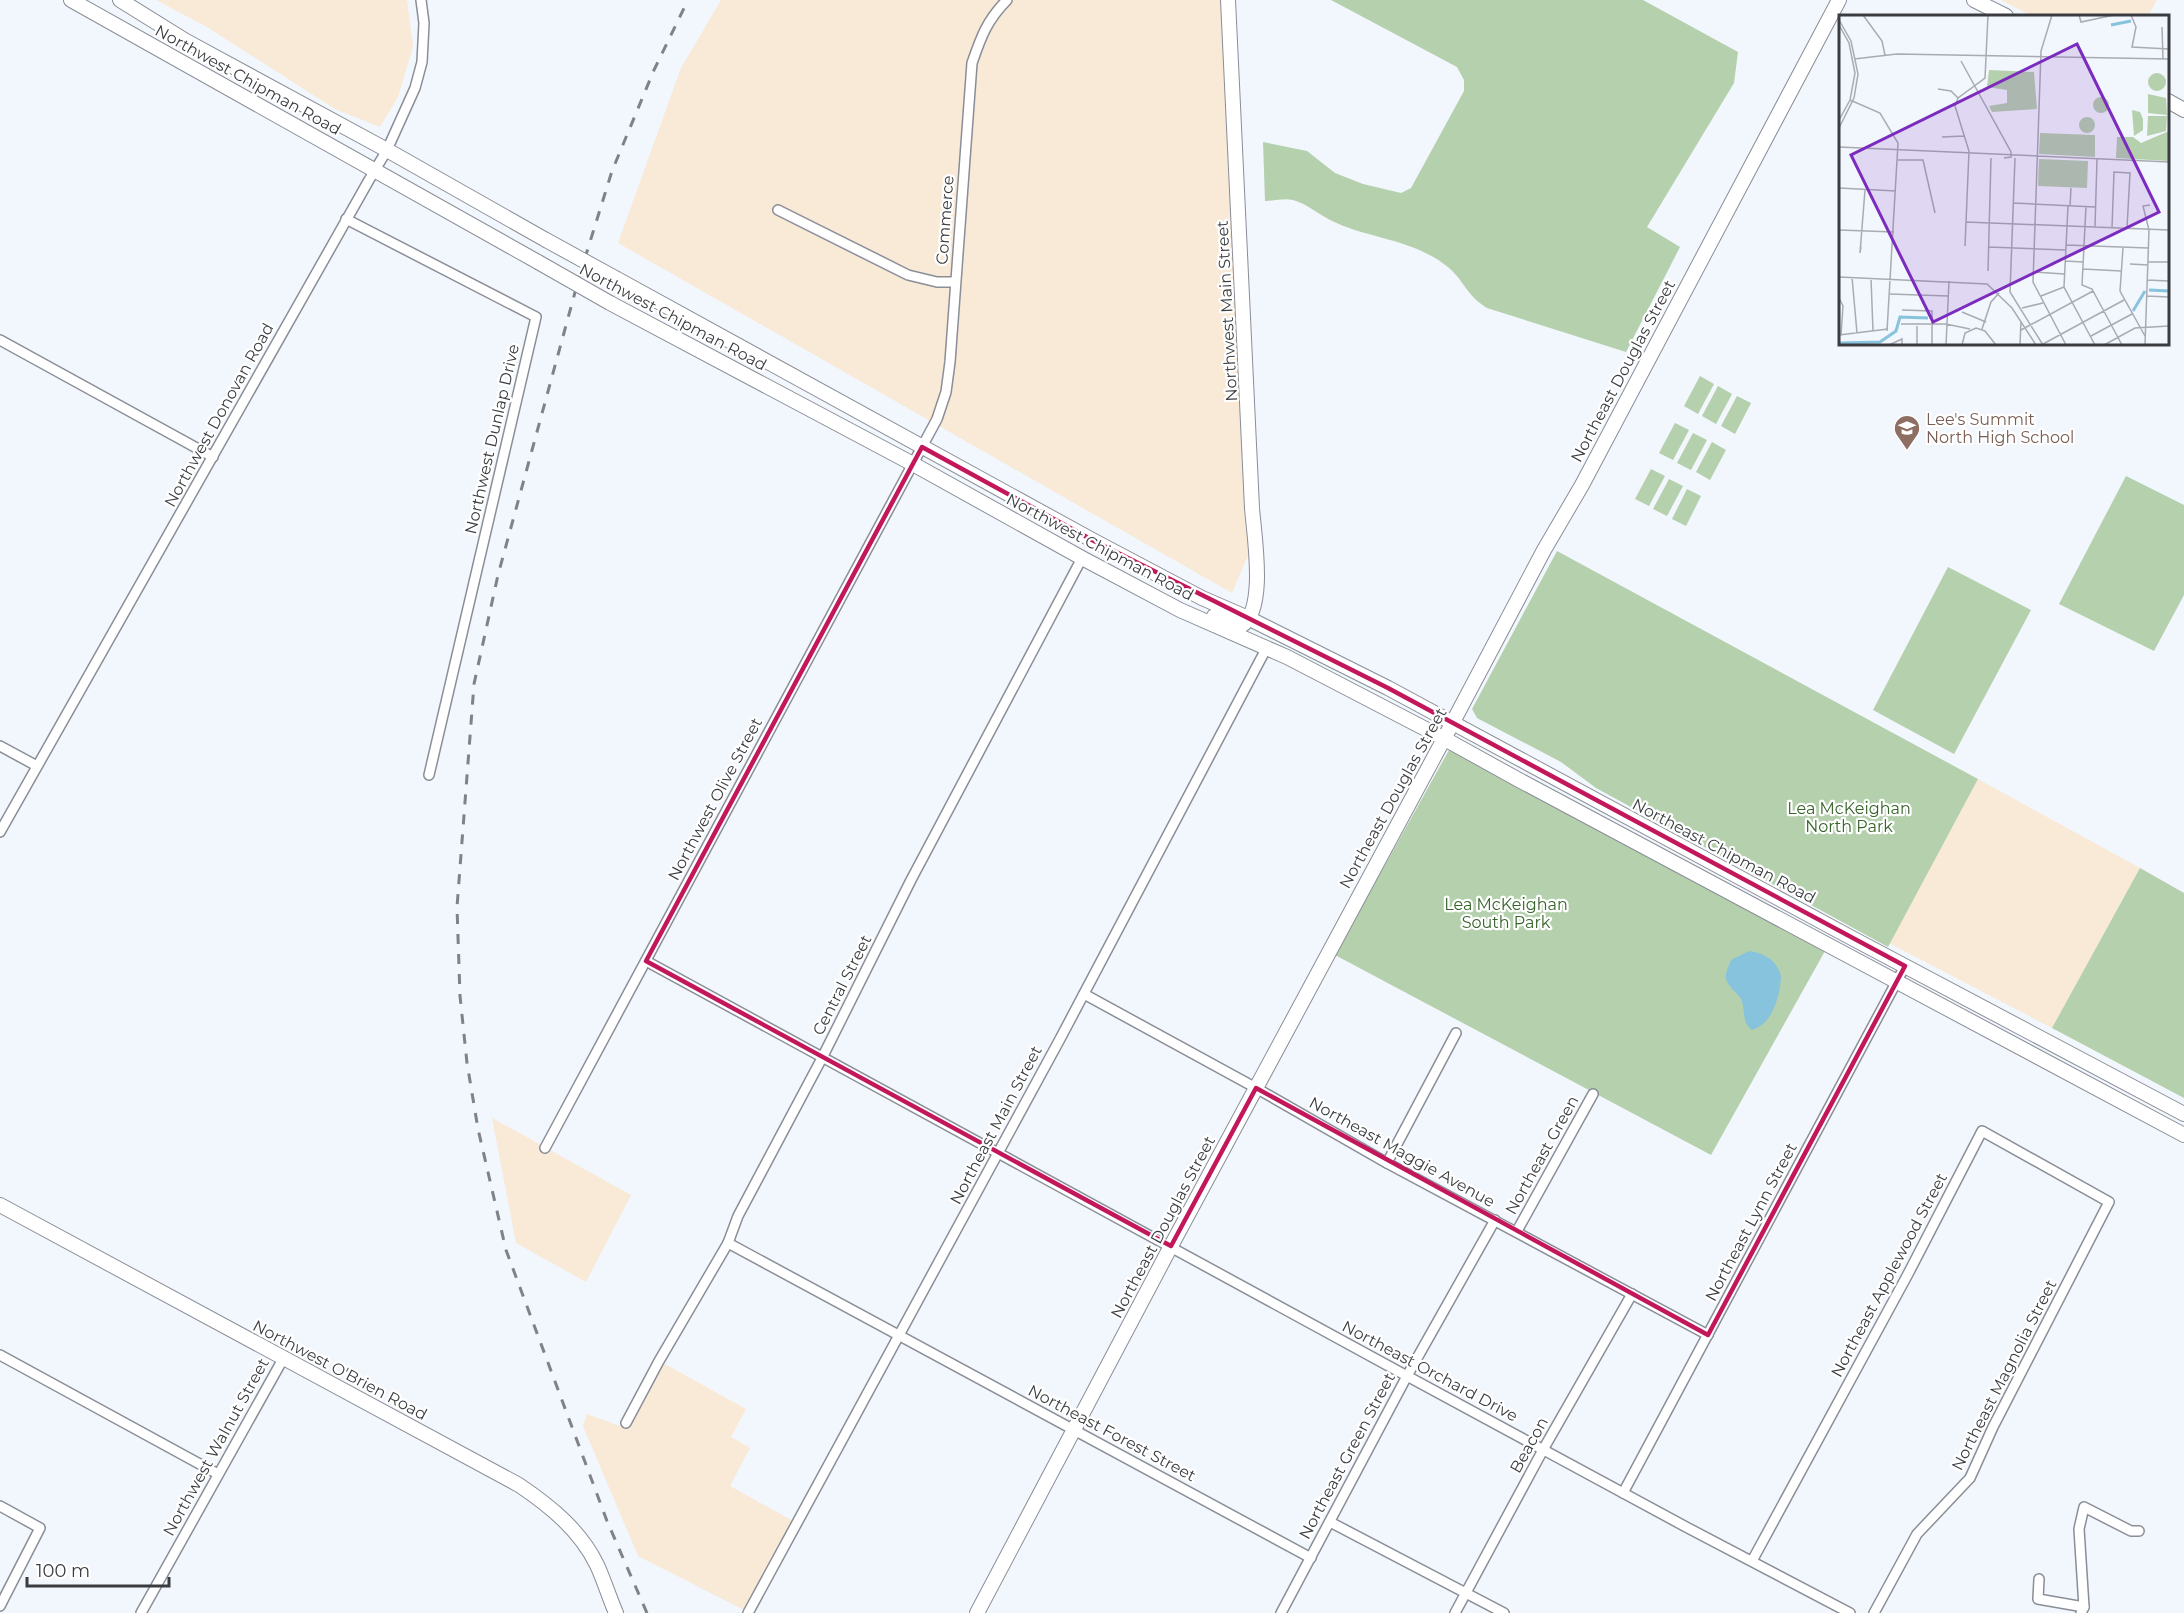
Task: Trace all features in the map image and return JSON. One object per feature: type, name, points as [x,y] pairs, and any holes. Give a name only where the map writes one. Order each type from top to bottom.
[{"type":"main road","name":"Northwest Chipman Road","points":[[71,0],[610,303],[913,464],[1082,558],[1180,609],[1266,649]]},
{"type":"main road","name":"Northwest Chipman Road","points":[[120,0],[186,41],[922,447],[1192,593],[1248,618]]},
{"type":"main road","name":"Northwest Main Street","points":[[1228,0],[1252,508],[1258,586],[1248,618]]},
{"type":"main road","name":"Northeast Douglas Street","points":[[980,1612],[1171,1246],[1544,550],[1582,485],[1839,0]]},
{"type":"main road","points":[[1974,0],[2004,15]]},
{"type":"main road","points":[[2169,102],[2184,110]]},
{"type":"main road","points":[[1180,609],[1200,610],[1241,626],[1248,618]]},
{"type":"main road","name":"Northeast Chipman Road","points":[[1248,618],[1453,722],[2184,1114]]},
{"type":"main road","name":"Northeast Chipman Road","points":[[1266,649],[1287,657],[1443,738],[2184,1135]]},
{"type":"main road","name":"Northwest O'Brien Road","points":[[0,1205],[519,1485],[548,1505],[571,1527],[596,1563],[616,1613]]},
{"type":"street","name":"Northwest Donovan Road","points":[[0,832],[387,150],[415,88],[423,62],[424,23],[421,0]]},
{"type":"street","name":"Commerce","points":[[913,464],[937,419],[950,362],[972,63],[982,34],[992,15],[1007,0]]},
{"type":"street","points":[[778,210],[908,275],[937,282],[955,282]]},
{"type":"street","name":"Northwest Dunlap Drive","points":[[346,219],[536,317],[429,775]]},
{"type":"street","points":[[0,340],[213,457]]},
{"type":"street","name":"Northwest Olive Street","points":[[545,1148],[913,464]]},
{"type":"street","name":"Central Street","points":[[627,1423],[664,1353],[728,1243],[738,1216],[822,1058],[911,880],[1082,558]]},
{"type":"street","name":"Northeast Main Street","points":[[748,1613],[900,1336],[1266,649]]},
{"type":"street","points":[[0,746],[37,766]]},
{"type":"street","name":"Northeast Orchard Drive","points":[[646,961],[1623,1493],[1850,1613]]},
{"type":"street","name":"Northeast Lynn Street","points":[[1623,1493],[1905,966]]},
{"type":"street","name":"Northeast Maggie Avenue","points":[[1083,994],[1256,1088],[1387,1163],[1708,1335]]},
{"type":"street","points":[[1387,1163],[1456,1033]]},
{"type":"street","name":"Northeast Green","points":[[1516,1231],[1593,1094]]},
{"type":"street","name":"Northeast Applewood Street","points":[[1752,1562],[1908,1274],[1982,1131],[2109,1202]]},
{"type":"street","name":"Northeast Magnolia Street","points":[[1874,1613],[1917,1534],[1970,1478],[1993,1428],[2109,1202]]},
{"type":"street","name":"Northeast Green Street","points":[[1281,1613],[1407,1376],[1495,1220]]},
{"type":"street","name":"Northeast Forest Street","points":[[728,1243],[1311,1557]]},
{"type":"street","name":"Beacon","points":[[1455,1613],[1544,1448],[1632,1294]]},
{"type":"street","points":[[0,1355],[218,1474]]},
{"type":"street","name":"Northwest Walnut Street","points":[[141,1613],[283,1359]]},
{"type":"street","points":[[0,1506],[40,1528],[0,1606]]},
{"type":"street","points":[[2039,1579],[2038,1599],[2082,1610],[2079,1528],[2084,1507],[2131,1531],[2139,1532]]},
{"type":"street","points":[[1330,1522],[1503,1613]]},
{"type":"highlighted area","points":[[922,447],[1094,541],[1388,688],[1905,966],[1708,1335],[1256,1088],[1171,1246],[646,961]]},
{"type":"shaded area","points":[[156,0],[407,0],[413,47],[398,97],[380,127],[335,109],[207,27]]},
{"type":"shaded area","points":[[721,0],[1228,0],[1255,539],[1232,593],[618,243],[681,68]]},
{"type":"shaded area","points":[[2001,0],[2157,0],[2149,15],[2030,15]]},
{"type":"shaded area","points":[[1978,779],[2140,868],[2052,1028],[1889,943]]},
{"type":"shaded area","points":[[492,1118],[631,1195],[586,1282],[516,1243]]},
{"type":"shaded area","points":[[663,1363],[746,1409],[731,1437],[750,1448],[730,1486],[793,1521],[744,1610],[638,1556],[583,1426],[587,1414],[628,1429]]},
{"type":"green space","points":[[1331,0],[1643,0],[1738,52],[1734,83],[1647,227],[1680,247],[1626,352],[1487,308],[1474,298],[1449,268],[1436,258],[1421,251],[1345,226],[1293,200],[1265,201],[1263,142],[1307,151],[1335,173],[1363,184],[1401,193],[1411,188],[1464,91],[1464,80],[1457,67]]},
{"type":"green space","points":[[1700,376],[1714,384],[1698,414],[1684,406]]},
{"type":"green space","points":[[1718,386],[1732,394],[1716,424],[1702,416]]},
{"type":"green space","points":[[1737,396],[1751,403],[1735,434],[1721,426]]},
{"type":"green space","points":[[1675,423],[1689,430],[1673,460],[1659,453]]},
{"type":"green space","points":[[1693,433],[1707,440],[1691,470],[1677,463]]},
{"type":"green space","points":[[1712,442],[1726,450],[1710,480],[1696,472]]},
{"type":"green space","points":[[1651,469],[1665,476],[1649,506],[1635,499]]},
{"type":"green space","points":[[2126,476],[2184,505],[2184,595],[2154,651],[2059,604]]},
{"type":"green space","points":[[1669,479],[1683,486],[1667,516],[1653,509]]},
{"type":"green space","points":[[1687,489],[1701,496],[1686,526],[1672,519]]},
{"type":"green space","name":"Lea McKeighan North Park","points":[[1557,551],[1978,779],[1888,947],[1596,788],[1561,762],[1477,718],[1472,709]]},
{"type":"green space","points":[[1948,567],[2031,610],[1954,754],[1873,710]]},
{"type":"green space","name":"Lea McKeighan South Park","points":[[1449,750],[1825,951],[1711,1155],[1335,955]]},
{"type":"green space","points":[[2140,868],[2184,893],[2184,1098],[2052,1028]]},
{"type":"water","points":[[1749,951],[1769,958],[1781,976],[1774,1008],[1765,1022],[1752,1030],[1746,1023],[1741,999],[1726,979],[1731,960]]},
{"type":"railway","points":[[647,1613],[607,1521],[506,1250],[478,1129],[467,1063],[460,996],[457,907],[474,684],[498,575],[580,274],[612,171],[654,70],[688,0]]},
{"type":"place","name":"Lee's Summit North High School","points":[[1907,451]]}]
